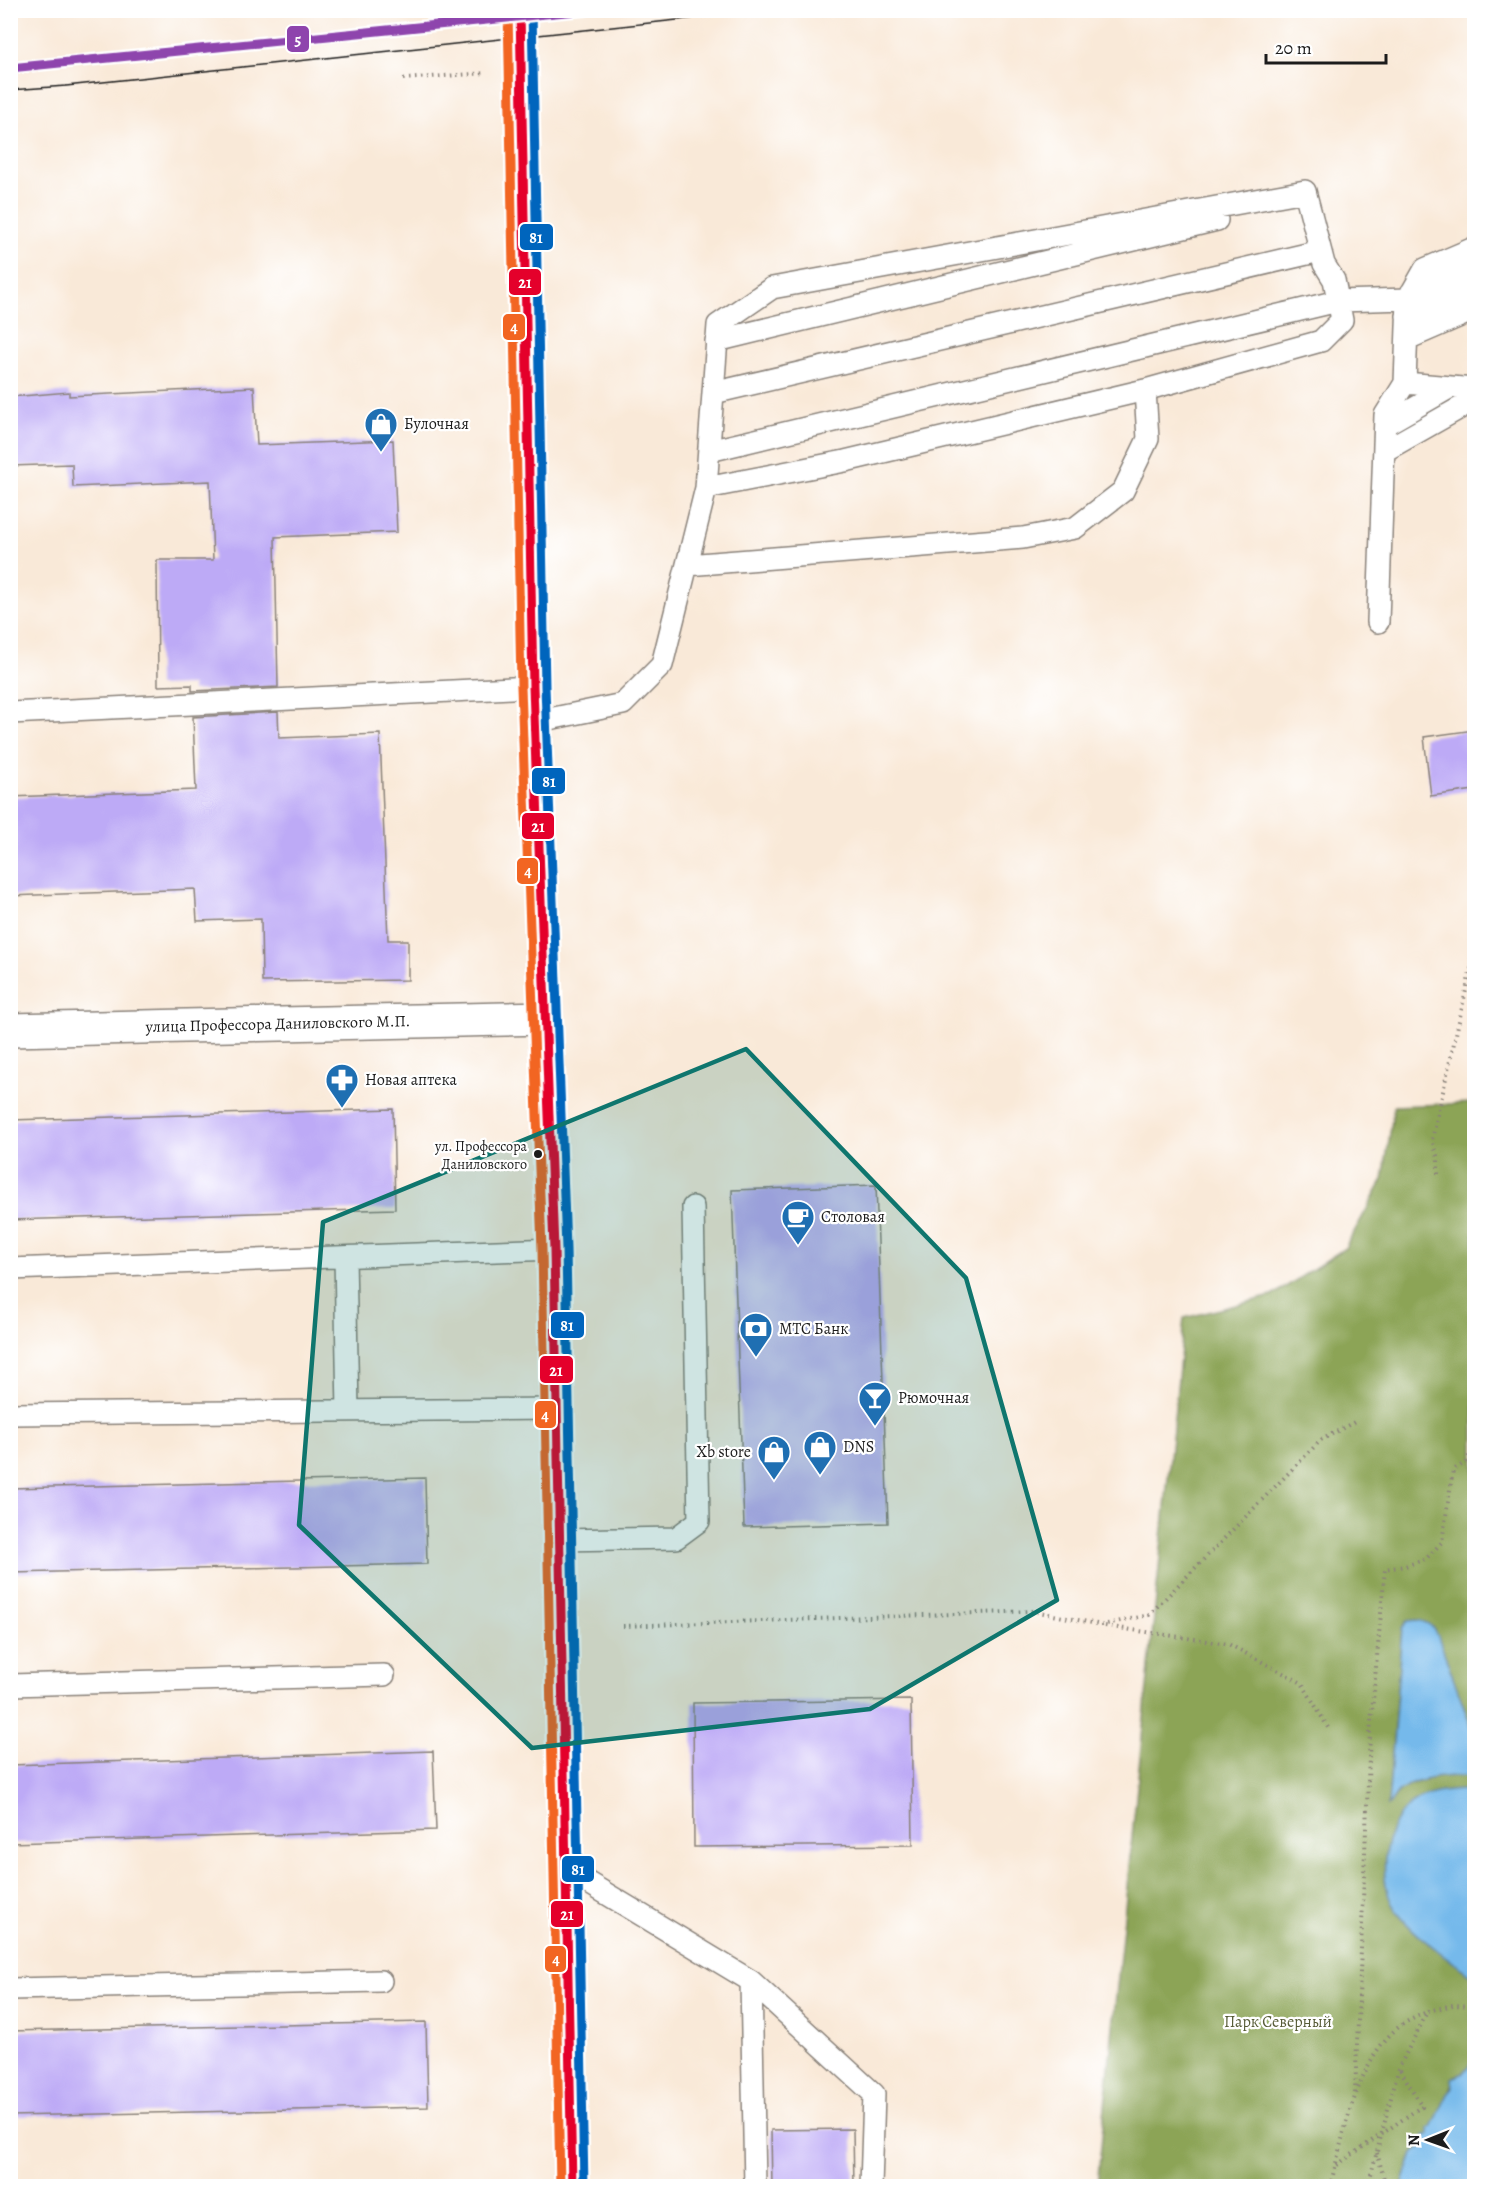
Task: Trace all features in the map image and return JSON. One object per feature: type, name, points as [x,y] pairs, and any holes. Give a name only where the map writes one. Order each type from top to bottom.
[{"type":"main road","points":[[520,10],[533,687],[554,1249],[572,2187]]},
{"type":"street","name":"улица Профессора Даниловского М.П.","points":[[10,1030],[546,1018]]},
{"type":"lane","points":[[534,722],[623,704],[662,665],[706,488],[718,325],[772,288],[1305,191],[1324,264],[1334,280],[1342,320],[1321,341],[1145,390],[845,461],[706,488]]},
{"type":"lane","points":[[716,341],[1307,199]]},
{"type":"lane","points":[[1378,622],[1384,415],[1406,388],[1409,303],[1425,269],[1474,248]]},
{"type":"lane","points":[[713,393],[1320,250]]},
{"type":"lane","points":[[1409,303],[1474,266]]},
{"type":"lane","points":[[709,451],[1338,301],[1409,303],[1474,288]]},
{"type":"lane","points":[[1407,339],[1474,310]]},
{"type":"lane","points":[[1385,425],[1451,387]]},
{"type":"lane","points":[[1406,388],[1474,389]]},
{"type":"lane","points":[[687,565],[1023,538],[1075,528],[1123,491],[1148,439],[1145,390]]},
{"type":"lane","points":[[1384,451],[1474,400]]},
{"type":"lane","points":[[10,713],[533,687]]},
{"type":"lane","points":[[560,1540],[676,1538],[699,1521],[693,1207]]},
{"type":"lane","points":[[10,1269],[554,1249]]},
{"type":"lane","points":[[345,1257],[348,1411]]},
{"type":"lane","points":[[10,1414],[557,1409]]},
{"type":"lane","points":[[10,1685],[384,1675]]},
{"type":"lane","points":[[567,1870],[751,1981],[874,2094],[871,2187]]},
{"type":"lane","points":[[10,1989],[381,1981]]},
{"type":"lane","points":[[751,1981],[755,2187]]},
{"type":"path","points":[[403,79],[486,72]]},
{"type":"path","points":[[1438,1174],[1438,1158],[1432,1140],[1474,955]]},
{"type":"path","points":[[1102,1625],[1149,1615],[1321,1440],[1356,1421]]},
{"type":"path","points":[[1330,2187],[1355,2093],[1370,1733],[1385,1569],[1405,1566],[1426,1559],[1442,1542],[1453,1470],[1465,1463],[1474,1445]]},
{"type":"path","points":[[623,1626],[1034,1611],[1102,1625],[1228,1644],[1302,1683],[1330,1731]]},
{"type":"path","points":[[1355,2093],[1377,2051],[1401,2025],[1428,2011],[1453,2005],[1474,2006]]},
{"type":"path","points":[[1368,2187],[1399,2067],[1428,2011]]},
{"type":"path","points":[[1336,2166],[1422,2106],[1399,2067]]},
{"type":"path","points":[[1377,2152],[1386,2187]]},
{"type":"highlighted area","points":[[746,1049],[966,1278],[1057,1600],[870,1709],[532,1748],[299,1525],[323,1222]]},
{"type":"green space","name":"Парк Северный","points":[[1474,1103],[1474,1734],[1434,1628],[1408,1621],[1402,1628],[1388,1805],[1400,1791],[1417,1782],[1446,1776],[1474,1777],[1474,1791],[1464,1790],[1410,1927],[1474,1978],[1474,2059],[1462,2074],[1455,2076],[1451,2091],[1429,2137],[1425,2136],[1422,2146],[1413,2154],[1402,2186],[1097,2186],[1184,1318],[1272,1296],[1345,1248],[1383,1180],[1394,1106]]},
{"type":"water","points":[[1417,1620],[1430,1625],[1438,1636],[1474,1734],[1474,1777],[1446,1776],[1416,1782],[1398,1792],[1388,1806],[1402,1628],[1408,1621]]},
{"type":"water","points":[[1464,1790],[1474,1791],[1474,1978],[1421,1938],[1403,1919],[1389,1897],[1385,1867],[1390,1835],[1404,1810],[1415,1801],[1427,1796]]},
{"type":"water","points":[[1474,2059],[1474,2186],[1402,2186],[1413,2154],[1422,2146],[1425,2136],[1429,2136],[1429,2128],[1432,2127],[1453,2088],[1452,2078],[1462,2074]]},
{"type":"building","points":[[254,387],[257,445],[393,440],[397,532],[275,537],[278,687],[192,691],[192,685],[158,686],[157,560],[213,560],[210,481],[73,487],[72,464],[10,466],[10,397],[69,392],[69,396]]},
{"type":"building","points":[[278,712],[279,738],[380,734],[388,940],[408,940],[408,980],[262,982],[261,919],[197,921],[195,889],[10,896],[10,797],[196,790],[193,717]]},
{"type":"building","points":[[1474,730],[1474,790],[1431,796],[1424,737]]},
{"type":"building","points":[[393,1109],[395,1209],[10,1220],[10,1120]]},
{"type":"building","points":[[876,1185],[888,1523],[744,1527],[732,1190]]},
{"type":"building","points":[[425,1478],[427,1564],[10,1573],[10,1488]]},
{"type":"building","points":[[911,1700],[913,1845],[694,1847],[693,1703]]},
{"type":"building","points":[[433,1751],[436,1830],[10,1843],[10,1765]]},
{"type":"building","points":[[426,2022],[428,2107],[10,2116],[10,2031]]},
{"type":"building","points":[[853,2129],[854,2187],[772,2187],[771,2130]]},
{"type":"tram line","points":[[10,90],[66,86],[770,10]]},
{"type":"transit line","name":"4","points":[[508,10],[521,687],[542,1249],[560,2186]]},
{"type":"transit line","name":"21","points":[[520,10],[533,687],[554,1249],[572,2186]]},
{"type":"transit line","name":"81","points":[[532,10],[545,687],[566,1249],[584,2186]]},
{"type":"transit line","name":"5","points":[[10,68],[586,10]]},
{"type":"place","name":"Булочная","points":[[381,453]]},
{"type":"place","name":"Новая аптека","points":[[342,1109]]},
{"type":"place","name":"ул. Профессора Даниловского","points":[[538,1154]]},
{"type":"place","name":"Столовая","points":[[798,1246]]},
{"type":"place","name":"МТС Банк","points":[[756,1358]]},
{"type":"place","name":"Рюмочная","points":[[875,1427]]},
{"type":"place","name":"DNS","points":[[820,1476]]},
{"type":"place","name":"Xb store","points":[[774,1481]]}]
